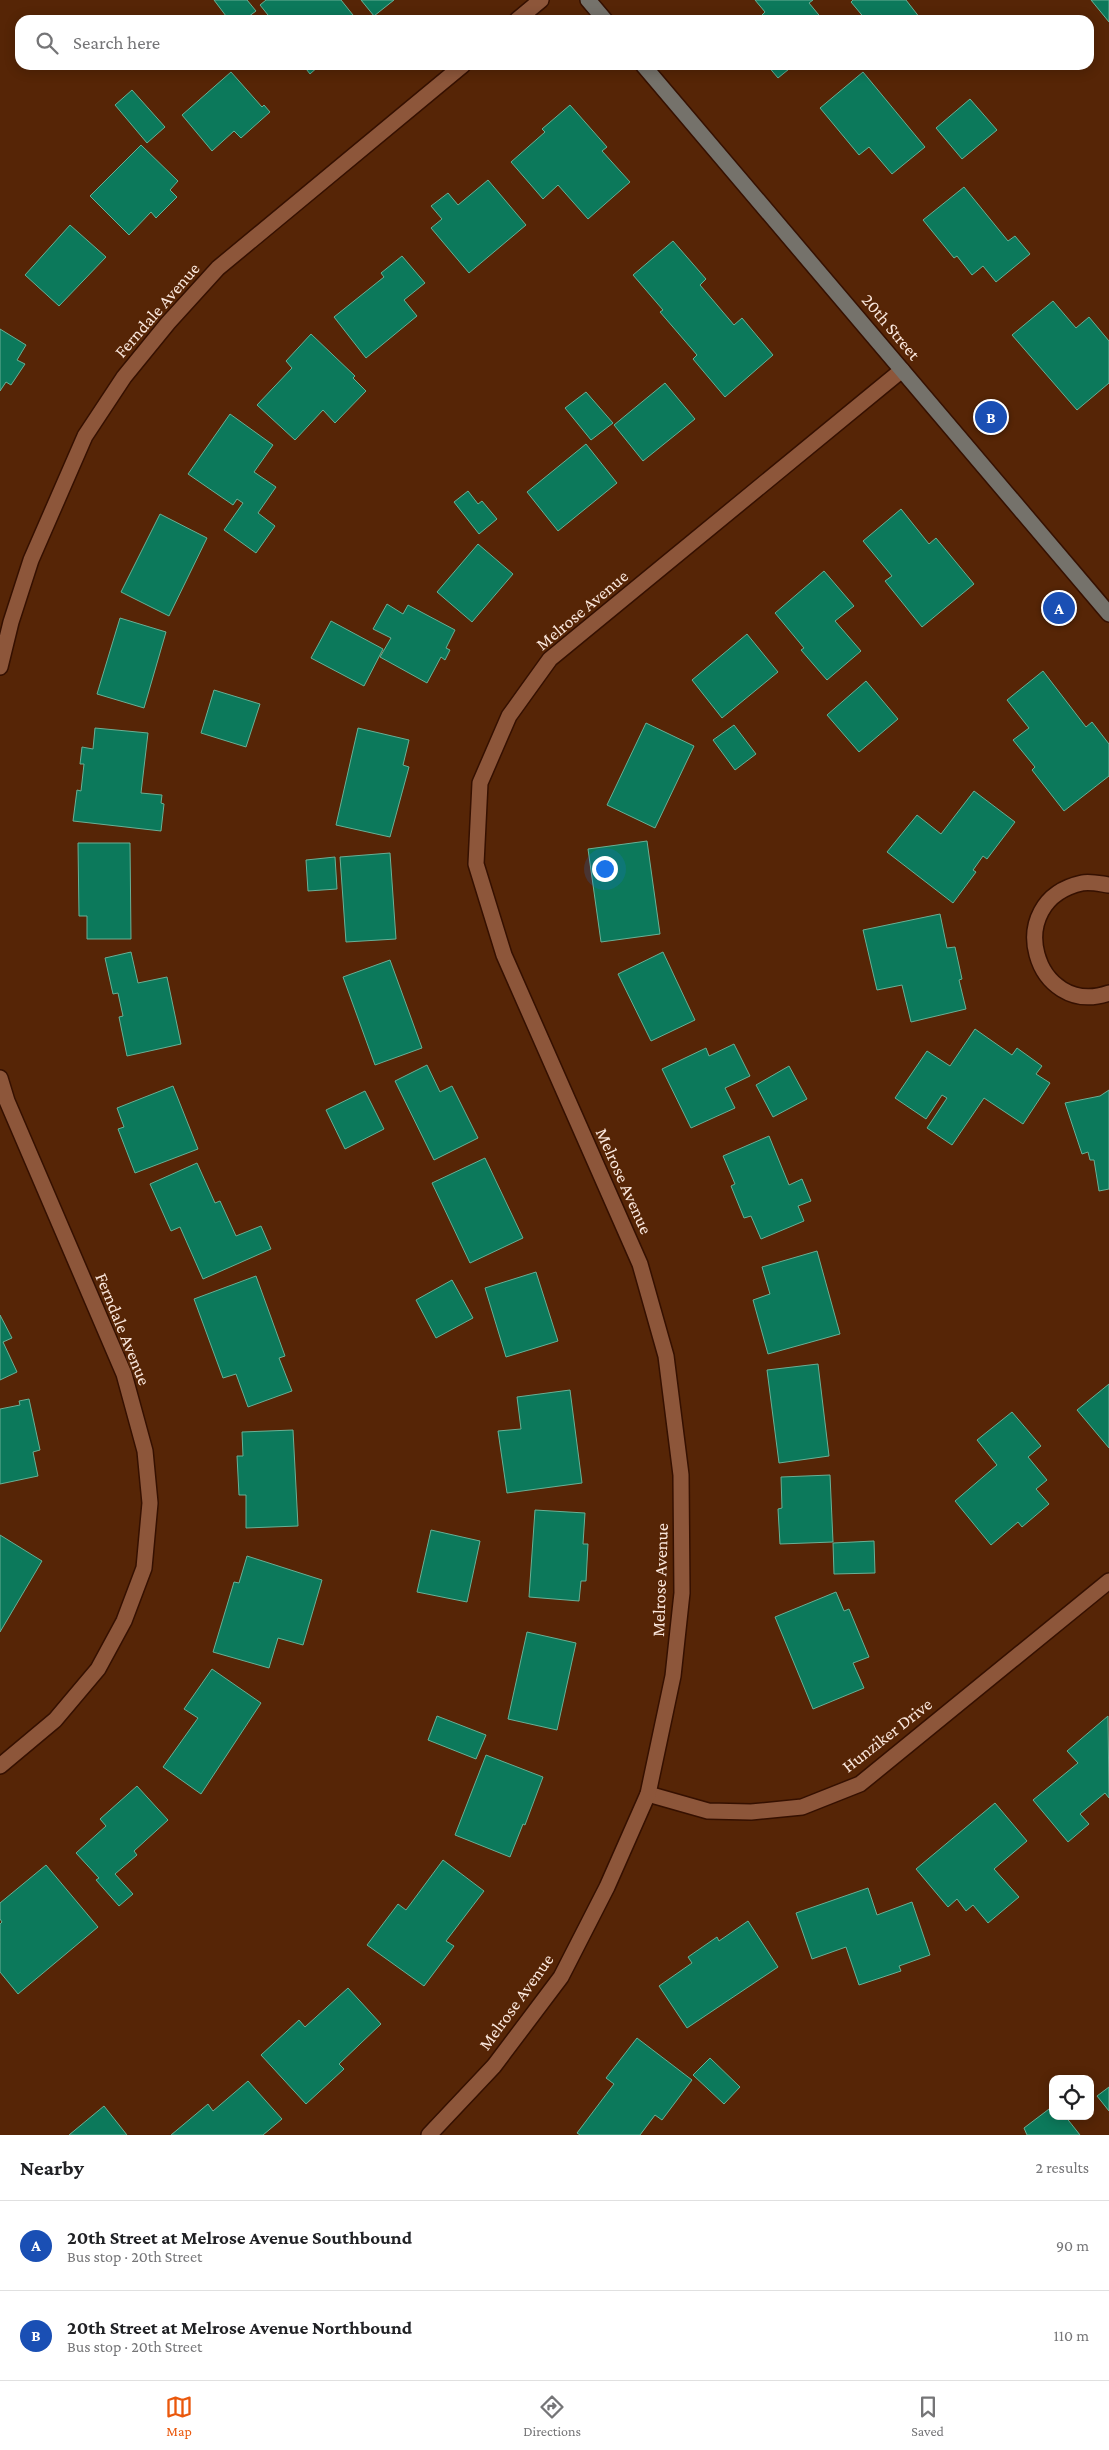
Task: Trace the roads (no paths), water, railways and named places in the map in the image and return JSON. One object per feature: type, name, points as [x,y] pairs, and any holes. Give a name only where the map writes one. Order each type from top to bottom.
[{"type":"street","points":[[523,15],[541,0]]},
{"type":"street","points":[[588,0],[601,15]]},
{"type":"street","name":"Ferndale Avenue","points":[[0,667],[11,622],[31,560],[85,436],[124,377],[168,323],[218,268],[457,70]]},
{"type":"street","name":"20th Street","points":[[647,70],[1109,614]]},
{"type":"street","name":"Melrose Avenue","points":[[429,2135],[494,2066],[561,1977],[607,1887],[648,1794],[673,1676],[682,1593],[682,1475],[666,1356],[640,1264],[504,956],[476,864],[480,783],[508,716],[550,659],[902,370]]},
{"type":"street","points":[[1109,885],[1084,882],[1059,891],[1042,909],[1033,934],[1037,959],[1050,980],[1072,994],[1097,997],[1109,992]]},
{"type":"street","name":"Ferndale Avenue","points":[[0,1078],[7,1101],[124,1374],[144,1451],[150,1503],[144,1568],[124,1621],[98,1670],[55,1720],[0,1766]]},
{"type":"street","name":"Hunziker Drive","points":[[648,1794],[708,1811],[750,1812],[802,1807],[860,1784],[1109,1581]]},
{"type":"place","name":"20th Street at Melrose Avenue Northbound","points":[[991,417]]},
{"type":"place","name":"20th Street at Melrose Avenue Southbound","points":[[1059,608]]}]
